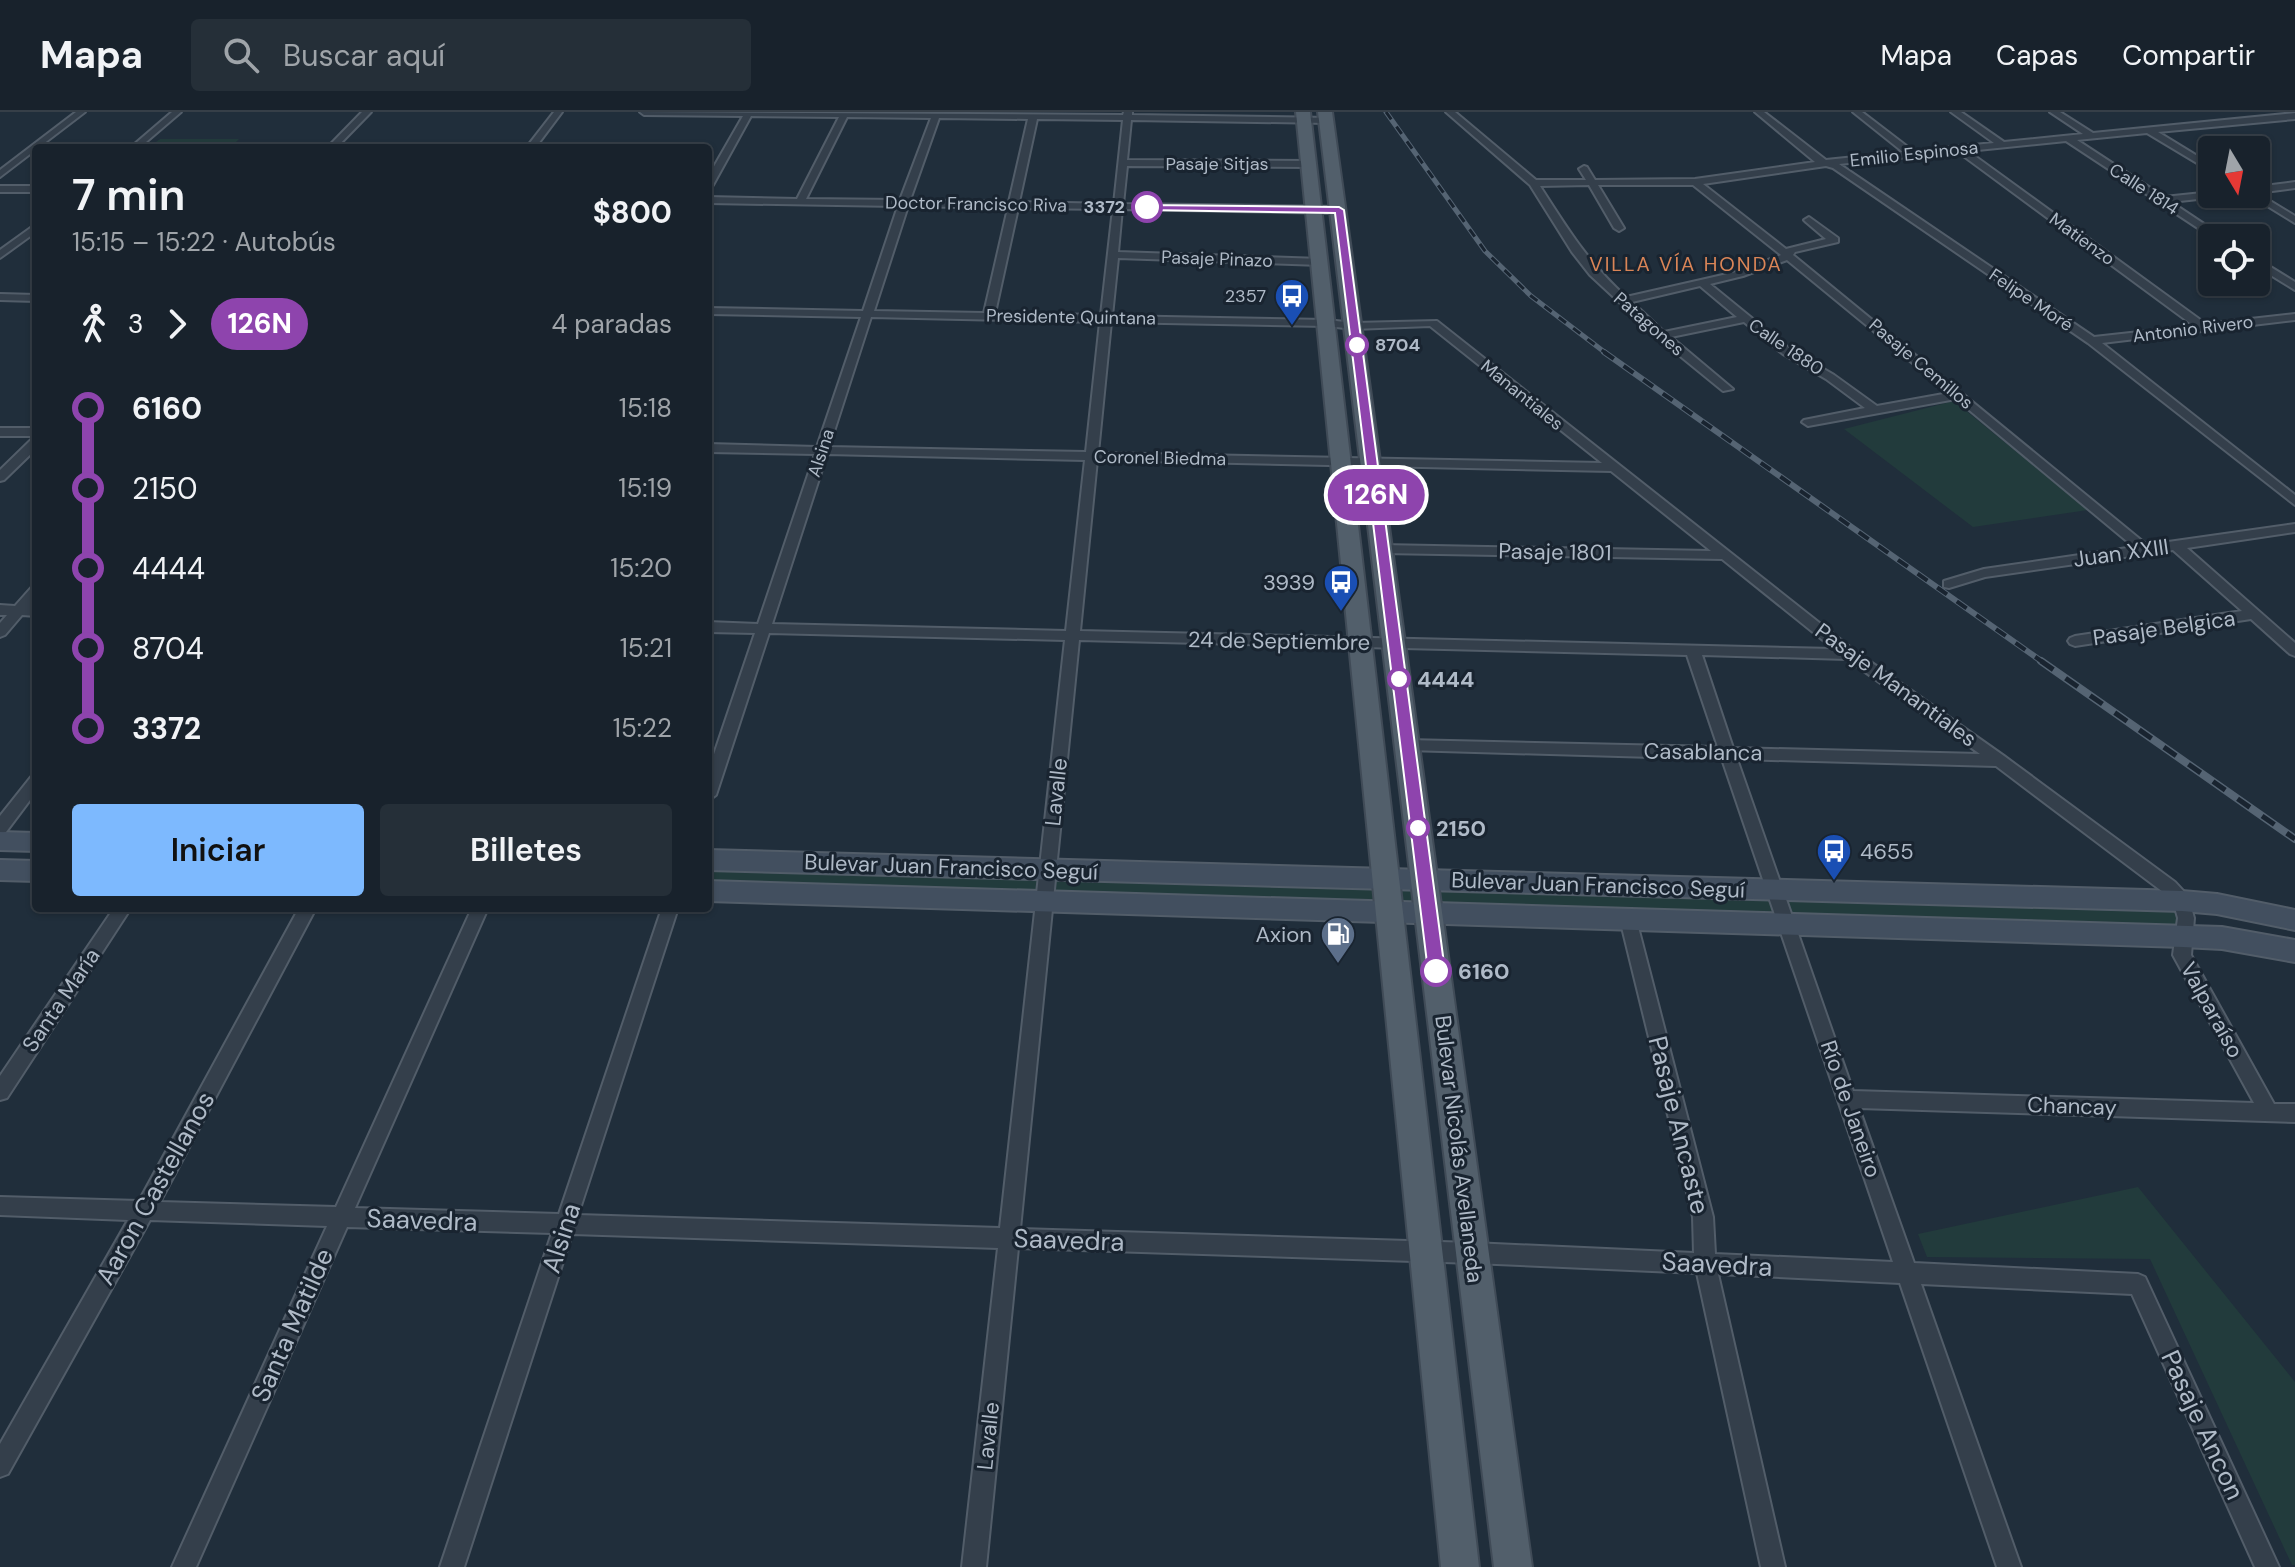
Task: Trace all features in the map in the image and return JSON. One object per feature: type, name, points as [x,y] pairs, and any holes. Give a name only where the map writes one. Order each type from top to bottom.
[{"type":"main road","name":"Bulevar Nicolás Avellaneda","points":[[1304,116],[1460,1567]]},
{"type":"main road","name":"Bulevar Nicolás Avellaneda","points":[[1327,116],[1513,1567]]},
{"type":"main road","points":[[0,841],[32,842]]},
{"type":"main road","name":"Bulevar Juan Francisco Seguí","points":[[712,860],[1048,870],[1388,895],[1429,913],[2183,936],[2222,938],[2295,951]]},
{"type":"main road","points":[[0,870],[32,871]]},
{"type":"main road","name":"Bulevar Juan Francisco Seguí","points":[[712,891],[1044,901],[1388,895],[1425,880],[2182,901],[2217,904],[2295,920]]},
{"type":"street","points":[[39,144],[81,112]]},
{"type":"street","points":[[139,144],[177,112]]},
{"type":"street","points":[[335,144],[367,112]]},
{"type":"street","points":[[533,144],[558,112]]},
{"type":"street","points":[[644,112],[1033,117],[1327,116]]},
{"type":"street","name":"Patagones","points":[[1450,112],[1534,183],[1577,252],[1623,301],[1727,389]]},
{"type":"street","name":"Felipe Moré","points":[[1759,112],[1819,161],[1829,162],[2092,341],[2295,501]]},
{"type":"street","points":[[1857,112],[1912,154]]},
{"type":"street","points":[[1955,112],[2003,145]]},
{"type":"street","name":"Calle 1814","points":[[2054,112],[2093,137]]},
{"type":"street","points":[[712,178],[749,113]]},
{"type":"street","name":"Alsina","points":[[712,783],[904,203],[937,114]]},
{"type":"street","points":[[800,201],[844,115]]},
{"type":"street","name":"Lavalle","points":[[974,1567],[1128,115]]},
{"type":"street","name":"Emilio Espinosa","points":[[1534,183],[1695,182],[1829,162],[2295,116]]},
{"type":"street","points":[[989,316],[1033,117]]},
{"type":"street","points":[[2150,131],[2198,160]]},
{"type":"street","name":"Calle 1814","points":[[2069,139],[2199,224]]},
{"type":"street","points":[[0,174],[32,150]]},
{"type":"street","name":"Matienzo","points":[[1961,150],[2204,328]]},
{"type":"street","name":"Pasaje Sitjas","points":[[1123,163],[1310,164]]},
{"type":"street","points":[[1584,169],[1589,183],[1619,228]]},
{"type":"street","name":"Pasaje Cemillos","points":[[1695,182],[2145,550]]},
{"type":"street","points":[[2270,189],[2295,185]]},
{"type":"street","points":[[0,189],[32,189]]},
{"type":"street","points":[[2162,200],[2198,196]]},
{"type":"street","name":"Doctor Francisco Riva","points":[[712,200],[1339,210]]},
{"type":"street","points":[[2270,202],[2295,220]]},
{"type":"street","points":[[1623,301],[1702,283],[1788,256],[1791,250],[1834,240],[1809,220]]},
{"type":"street","points":[[0,255],[32,230]]},
{"type":"street","name":"Pasaje Pinazo","points":[[1113,255],[1321,262]]},
{"type":"street","points":[[2270,270],[2295,287]]},
{"type":"street","name":"Calle 1880","points":[[1702,283],[1744,319],[1872,408]]},
{"type":"street","points":[[0,297],[32,298]]},
{"type":"street","name":"Presidente Quintana","points":[[712,311],[1354,326],[1433,323]]},
{"type":"street","name":"Antonio Rivero","points":[[2092,341],[2295,317]]},
{"type":"street","points":[[1662,336],[1744,319]]},
{"type":"street","name":"Manantiales","points":[[1433,323],[1611,467]]},
{"type":"street","points":[[1808,422],[1872,408],[1958,395]]},
{"type":"street","points":[[0,432],[32,432]]},
{"type":"street","points":[[0,477],[32,446]]},
{"type":"street","name":"Coronel Biedma","points":[[712,448],[1611,467]]},
{"type":"street","name":"Pasaje Manantiales","points":[[1611,467],[1728,555],[1850,654],[1999,760],[2169,887],[2182,901]]},
{"type":"street","name":"Juan XXIII","points":[[1949,584],[1984,573],[2295,528]]},
{"type":"street","points":[[2176,545],[2295,651]]},
{"type":"street","name":"Pasaje 1801","points":[[1382,549],[1728,555]]},
{"type":"street","points":[[0,632],[32,596]]},
{"type":"street","points":[[0,610],[32,611]]},
{"type":"street","name":"Pasaje Belgica","points":[[2075,641],[2254,614]]},
{"type":"street","name":"24 de Septiembre","points":[[712,627],[1850,654]]},
{"type":"street","name":"Río de Janeiro","points":[[1693,651],[2009,1567]]},
{"type":"street","name":"Casablanca","points":[[1407,745],[1999,760]]},
{"type":"street","points":[[0,828],[32,786]]},
{"type":"street","name":"Valparaíso","points":[[2182,901],[2186,918],[2182,955],[2269,1113]]},
{"type":"street","name":"Santa María","points":[[0,1092],[120,912]]},
{"type":"street","name":"Aaron Castellanos","points":[[0,1466],[144,1211],[306,912]]},
{"type":"street","name":"Santa Matilde","points":[[184,1567],[478,912]]},
{"type":"street","name":"Alsina","points":[[452,1567],[669,912]]},
{"type":"street","name":"Pasaje Ancaste","points":[[1628,919],[1703,1217],[1705,1264],[1773,1567]]},
{"type":"street","name":"Chancay","points":[[1848,1099],[2295,1113]]},
{"type":"street","name":"Saavedra","points":[[0,1206],[1473,1253],[2138,1284]]},
{"type":"street","name":"Pasaje Ancon","points":[[2138,1284],[2267,1567]]},
{"type":"green space","points":[[160,139],[239,139],[234,144],[153,144]]},
{"type":"green space","points":[[1954,401],[2088,510],[1973,527],[1844,429]]},
{"type":"green space","points":[[712,860],[2182,901],[2183,936],[712,891]]},
{"type":"green space","points":[[2138,1187],[2295,1382],[2295,1565],[2292,1565],[2150,1259],[1927,1257],[1918,1234]]},
{"type":"railway","points":[[1386,112],[1485,251],[1531,296],[1607,354]]},
{"type":"railway","points":[[1604,352],[2044,663]]},
{"type":"railway","points":[[2041,661],[2295,839]]},
{"type":"bus line","name":"126N","points":[[1147,207],[1339,210],[1436,971]]},
{"type":"place","name":"3372","points":[[1147,207]]},
{"type":"place","name":"2357","points":[[1292,327]]},
{"type":"place","name":"8704","points":[[1357,345]]},
{"type":"place","name":"3939","points":[[1341,613]]},
{"type":"place","name":"4444","points":[[1399,679]]},
{"type":"place","name":"2150","points":[[1418,828]]},
{"type":"place","name":"4655","points":[[1834,882]]},
{"type":"place","name":"Axion","points":[[1338,965]]},
{"type":"place","name":"6160","points":[[1436,971]]},
{"type":"district","name":"VILLA VÍA HONDA","points":[[1686,264]]}]
